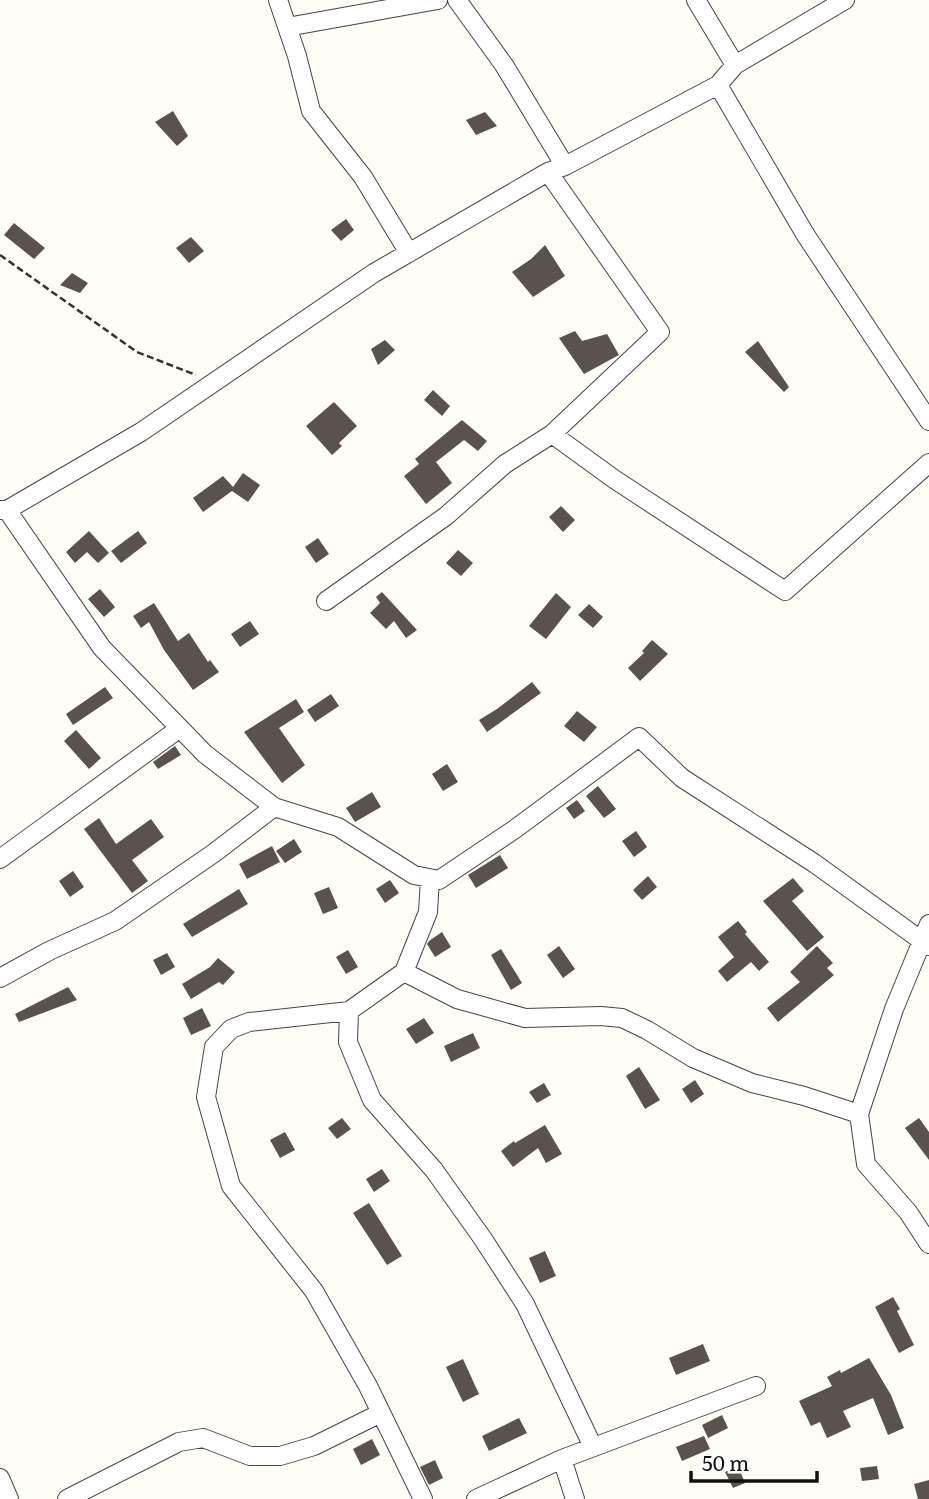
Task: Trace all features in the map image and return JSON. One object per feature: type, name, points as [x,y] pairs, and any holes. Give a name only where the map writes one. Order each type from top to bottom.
[{"type":"street","points":[[278,0],[311,111],[363,177],[409,253]]},
{"type":"street","points":[[287,27],[438,0]]},
{"type":"street","points":[[326,601],[446,516],[505,464],[552,434],[660,332],[557,169],[504,65],[457,0]]},
{"type":"street","points":[[696,0],[735,65]]},
{"type":"street","points":[[845,0],[735,65],[718,85],[557,169],[374,273],[141,432],[4,510],[102,649],[205,754],[274,807],[338,827],[414,875],[439,880],[639,737],[682,778],[927,937],[894,1009],[859,1114],[866,1164],[908,1213],[929,1244]]},
{"type":"street","points":[[718,85],[805,234],[929,421]]},
{"type":"street","points":[[552,434],[785,591],[929,463]]},
{"type":"street","points":[[1,857],[180,728]]},
{"type":"street","points":[[0,978],[115,921],[214,853],[274,807]]},
{"type":"street","points":[[423,1499],[381,1413],[314,1292],[231,1186],[206,1097],[214,1047],[231,1029],[249,1021],[349,1011],[404,972],[428,912],[430,879]]},
{"type":"street","points":[[404,972],[457,999],[525,1018],[622,1018],[693,1058],[752,1083],[859,1114]]},
{"type":"street","points":[[349,1011],[348,1042],[372,1100],[435,1171],[483,1238],[525,1304],[593,1447]]},
{"type":"street","points":[[476,1499],[562,1459],[755,1385]]},
{"type":"street","points":[[68,1499],[179,1442],[203,1438],[250,1456],[280,1456],[314,1446],[381,1413]]},
{"type":"street","points":[[562,1459],[575,1499]]},
{"type":"street","points":[[0,1478],[9,1499]]},
{"type":"path","points":[[0,255],[137,352],[214,382]]},
{"type":"building","points":[[173,111],[188,136],[177,146],[155,122]]},
{"type":"building","points":[[485,112],[497,126],[476,135],[466,120]]},
{"type":"building","points":[[346,219],[354,230],[341,241],[331,230]]},
{"type":"building","points":[[14,223],[45,248],[34,259],[4,235]]},
{"type":"building","points":[[191,237],[204,251],[189,263],[176,248]]},
{"type":"building","points":[[545,245],[565,276],[533,297],[512,272]]},
{"type":"building","points":[[72,273],[88,283],[80,293],[60,285]]},
{"type":"building","points":[[575,331],[582,341],[607,334],[619,355],[584,374],[559,338]]},
{"type":"building","points":[[385,340],[395,350],[378,365],[371,349]]},
{"type":"building","points":[[758,341],[789,387],[784,392],[745,352]]},
{"type":"building","points":[[433,390],[450,406],[442,416],[424,400]]},
{"type":"building","points":[[334,402],[357,426],[339,443],[342,446],[332,455],[306,426]]},
{"type":"building","points":[[462,420],[487,441],[478,451],[464,440],[436,462],[452,483],[426,504],[404,476],[419,464],[415,459]]},
{"type":"building","points":[[243,473],[260,485],[248,502],[232,491],[203,512],[193,498],[223,476],[233,487]]},
{"type":"building","points":[[561,506],[575,520],[563,532],[549,517]]},
{"type":"building","points":[[89,531],[109,553],[98,563],[87,552],[75,563],[66,552]]},
{"type":"building","points":[[138,531],[147,543],[121,563],[111,551]]},
{"type":"building","points":[[318,538],[329,554],[316,563],[305,547]]},
{"type":"building","points":[[458,550],[473,563],[461,576],[446,563]]},
{"type":"building","points":[[100,589],[115,607],[104,617],[88,599]]},
{"type":"building","points":[[382,592],[417,630],[406,638],[394,621],[386,629],[370,613],[380,603],[376,597]]},
{"type":"building","points":[[556,593],[571,607],[546,639],[529,626]]},
{"type":"building","points":[[154,603],[178,641],[189,633],[208,662],[210,660],[219,672],[193,690],[164,650],[149,622],[141,628],[133,616]]},
{"type":"building","points":[[589,604],[603,617],[593,628],[578,615]]},
{"type":"building","points":[[250,621],[259,634],[240,647],[231,634]]},
{"type":"building","points":[[652,640],[668,654],[640,681],[628,668],[644,653],[642,651]]},
{"type":"building","points":[[532,682],[541,693],[487,732],[479,720]]},
{"type":"building","points":[[105,687],[113,698],[73,725],[66,714]]},
{"type":"building","points":[[331,694],[339,706],[315,722],[307,710]]},
{"type":"building","points":[[296,699],[304,712],[279,728],[305,765],[282,783],[244,732]]},
{"type":"building","points":[[577,711],[597,727],[584,742],[564,726]]},
{"type":"building","points":[[76,730],[101,758],[89,769],[64,741]]},
{"type":"building","points":[[175,746],[181,755],[158,769],[153,762]]},
{"type":"building","points":[[447,764],[458,782],[443,791],[432,774]]},
{"type":"building","points":[[598,786],[616,809],[604,818],[586,796]]},
{"type":"building","points":[[372,792],[381,807],[355,822],[346,808]]},
{"type":"building","points":[[577,800],[585,811],[574,819],[566,808]]},
{"type":"building","points":[[99,818],[116,844],[151,819],[164,837],[132,860],[148,881],[132,893],[84,829]]},
{"type":"building","points":[[636,831],[647,847],[634,857],[622,841]]},
{"type":"building","points":[[294,839],[302,852],[285,863],[276,851]]},
{"type":"building","points":[[272,846],[280,862],[247,879],[239,864]]},
{"type":"building","points":[[500,855],[508,868],[476,888],[468,875]]},
{"type":"building","points":[[73,871],[84,887],[70,897],[59,881]]},
{"type":"building","points":[[648,876],[657,887],[642,900],[633,890]]},
{"type":"building","points":[[793,878],[804,891],[792,901],[824,937],[807,951],[763,901]]},
{"type":"building","points":[[390,880],[399,893],[385,903],[376,889]]},
{"type":"building","points":[[329,887],[338,908],[323,914],[314,893]]},
{"type":"building","points":[[239,889],[248,904],[192,937],[183,924]]},
{"type":"building","points":[[738,921],[747,932],[745,934],[769,962],[759,971],[751,962],[727,982],[718,971],[734,957],[718,937]]},
{"type":"building","points":[[442,932],[451,947],[435,957],[427,944]]},
{"type":"building","points":[[559,946],[575,969],[563,978],[547,955]]},
{"type":"building","points":[[817,946],[833,963],[827,968],[834,975],[778,1022],[767,1008],[800,982],[790,972]]},
{"type":"building","points":[[501,949],[522,983],[511,990],[491,955]]},
{"type":"building","points":[[348,950],[358,967],[346,974],[336,957]]},
{"type":"building","points":[[167,953],[175,967],[161,975],[153,960]]},
{"type":"building","points":[[218,958],[235,972],[223,985],[219,982],[191,999],[182,984],[210,967]]},
{"type":"building","points":[[68,987],[77,1000],[19,1022],[15,1014]]},
{"type":"building","points":[[202,1008],[211,1026],[191,1035],[183,1018]]},
{"type":"building","points":[[424,1018],[434,1033],[416,1044],[406,1029]]},
{"type":"building","points":[[473,1033],[480,1048],[451,1062],[444,1046]]},
{"type":"building","points":[[639,1067],[660,1100],[645,1109],[626,1076]]},
{"type":"building","points":[[695,1080],[704,1094],[691,1103],[682,1089]]},
{"type":"building","points":[[544,1083],[551,1095],[537,1103],[529,1092]]},
{"type":"building","points":[[342,1118],[351,1129],[337,1139],[328,1128]]},
{"type":"building","points":[[919,1118],[929,1132],[929,1160],[905,1128]]},
{"type":"building","points":[[545,1125],[562,1154],[546,1163],[538,1148],[513,1167],[501,1151]]},
{"type":"building","points":[[285,1132],[295,1150],[280,1158],[270,1140]]},
{"type":"building","points":[[382,1169],[390,1181],[374,1192],[366,1179]]},
{"type":"building","points":[[369,1203],[402,1256],[387,1265],[353,1213]]},
{"type":"building","points":[[545,1251],[556,1276],[540,1283],[529,1258]]},
{"type":"building","points":[[893,1297],[914,1345],[899,1353],[875,1307]]},
{"type":"building","points":[[703,1344],[710,1361],[676,1375],[669,1358]]},
{"type":"building","points":[[869,1358],[891,1395],[904,1428],[888,1435],[873,1398],[843,1411],[851,1427],[827,1438],[820,1422],[811,1426],[799,1401],[832,1386],[827,1377],[840,1370],[841,1373]]},
{"type":"building","points":[[463,1359],[479,1394],[463,1402],[446,1367]]},
{"type":"building","points":[[722,1415],[728,1428],[708,1438],[702,1425]]},
{"type":"building","points":[[519,1418],[527,1433],[489,1451],[482,1436]]},
{"type":"building","points":[[704,1436],[710,1449],[682,1461],[676,1447]]},
{"type":"building","points":[[372,1439],[380,1455],[361,1465],[353,1449]]},
{"type":"building","points":[[435,1460],[443,1478],[429,1485],[420,1467]]},
{"type":"building","points":[[738,1466],[745,1483],[733,1488],[725,1472]]},
{"type":"building","points":[[877,1466],[879,1479],[862,1481],[860,1468]]},
{"type":"building","points":[[929,1480],[929,1499],[918,1499],[914,1484]]}]
